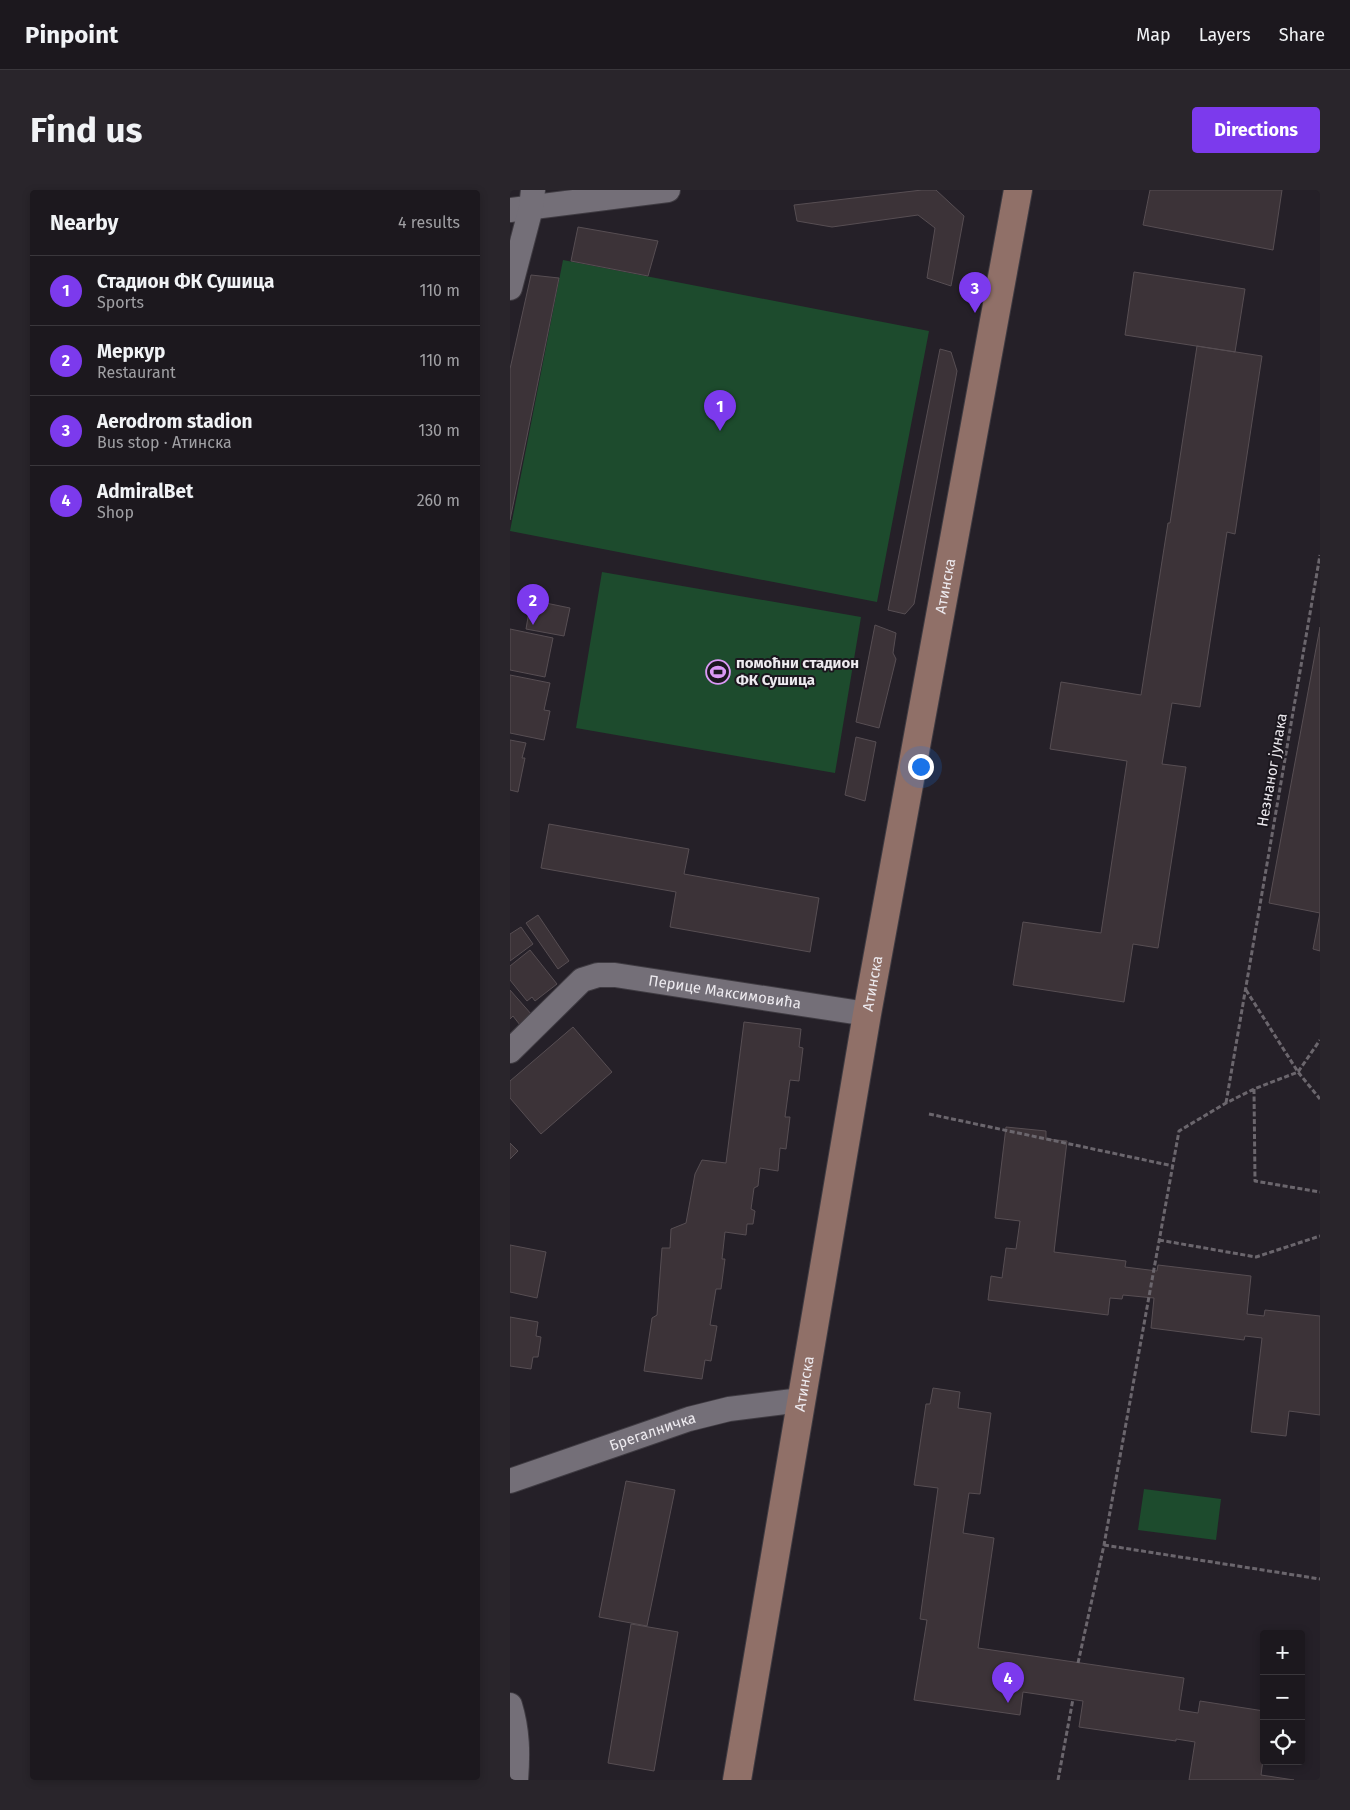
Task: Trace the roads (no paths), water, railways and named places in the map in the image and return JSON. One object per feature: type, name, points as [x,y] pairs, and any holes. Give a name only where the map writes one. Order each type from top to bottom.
[{"type":"street","points":[[510,288],[525,203],[668,190]]},
{"type":"street","name":"Атинска","points":[[736,1780],[867,1014],[1018,190]]},
{"type":"street","name":"Перице Максимовића","points":[[510,1051],[582,980],[598,975],[615,975],[867,1014]]},
{"type":"street","name":"Брегалничка","points":[[510,1481],[690,1419],[729,1409],[800,1400]]},
{"type":"street","points":[[510,1705],[517,1742],[516,1780]]},
{"type":"place","name":"Aerodrom stadion","points":[[975,313]]},
{"type":"place","name":"Стадион ФК Сушица","points":[[720,431]]},
{"type":"place","name":"Меркур","points":[[533,625]]},
{"type":"place","name":"помоћни стадион ФК Сушица","points":[[718,672]]},
{"type":"place","name":"AdmiralBet","points":[[1008,1703]]}]
